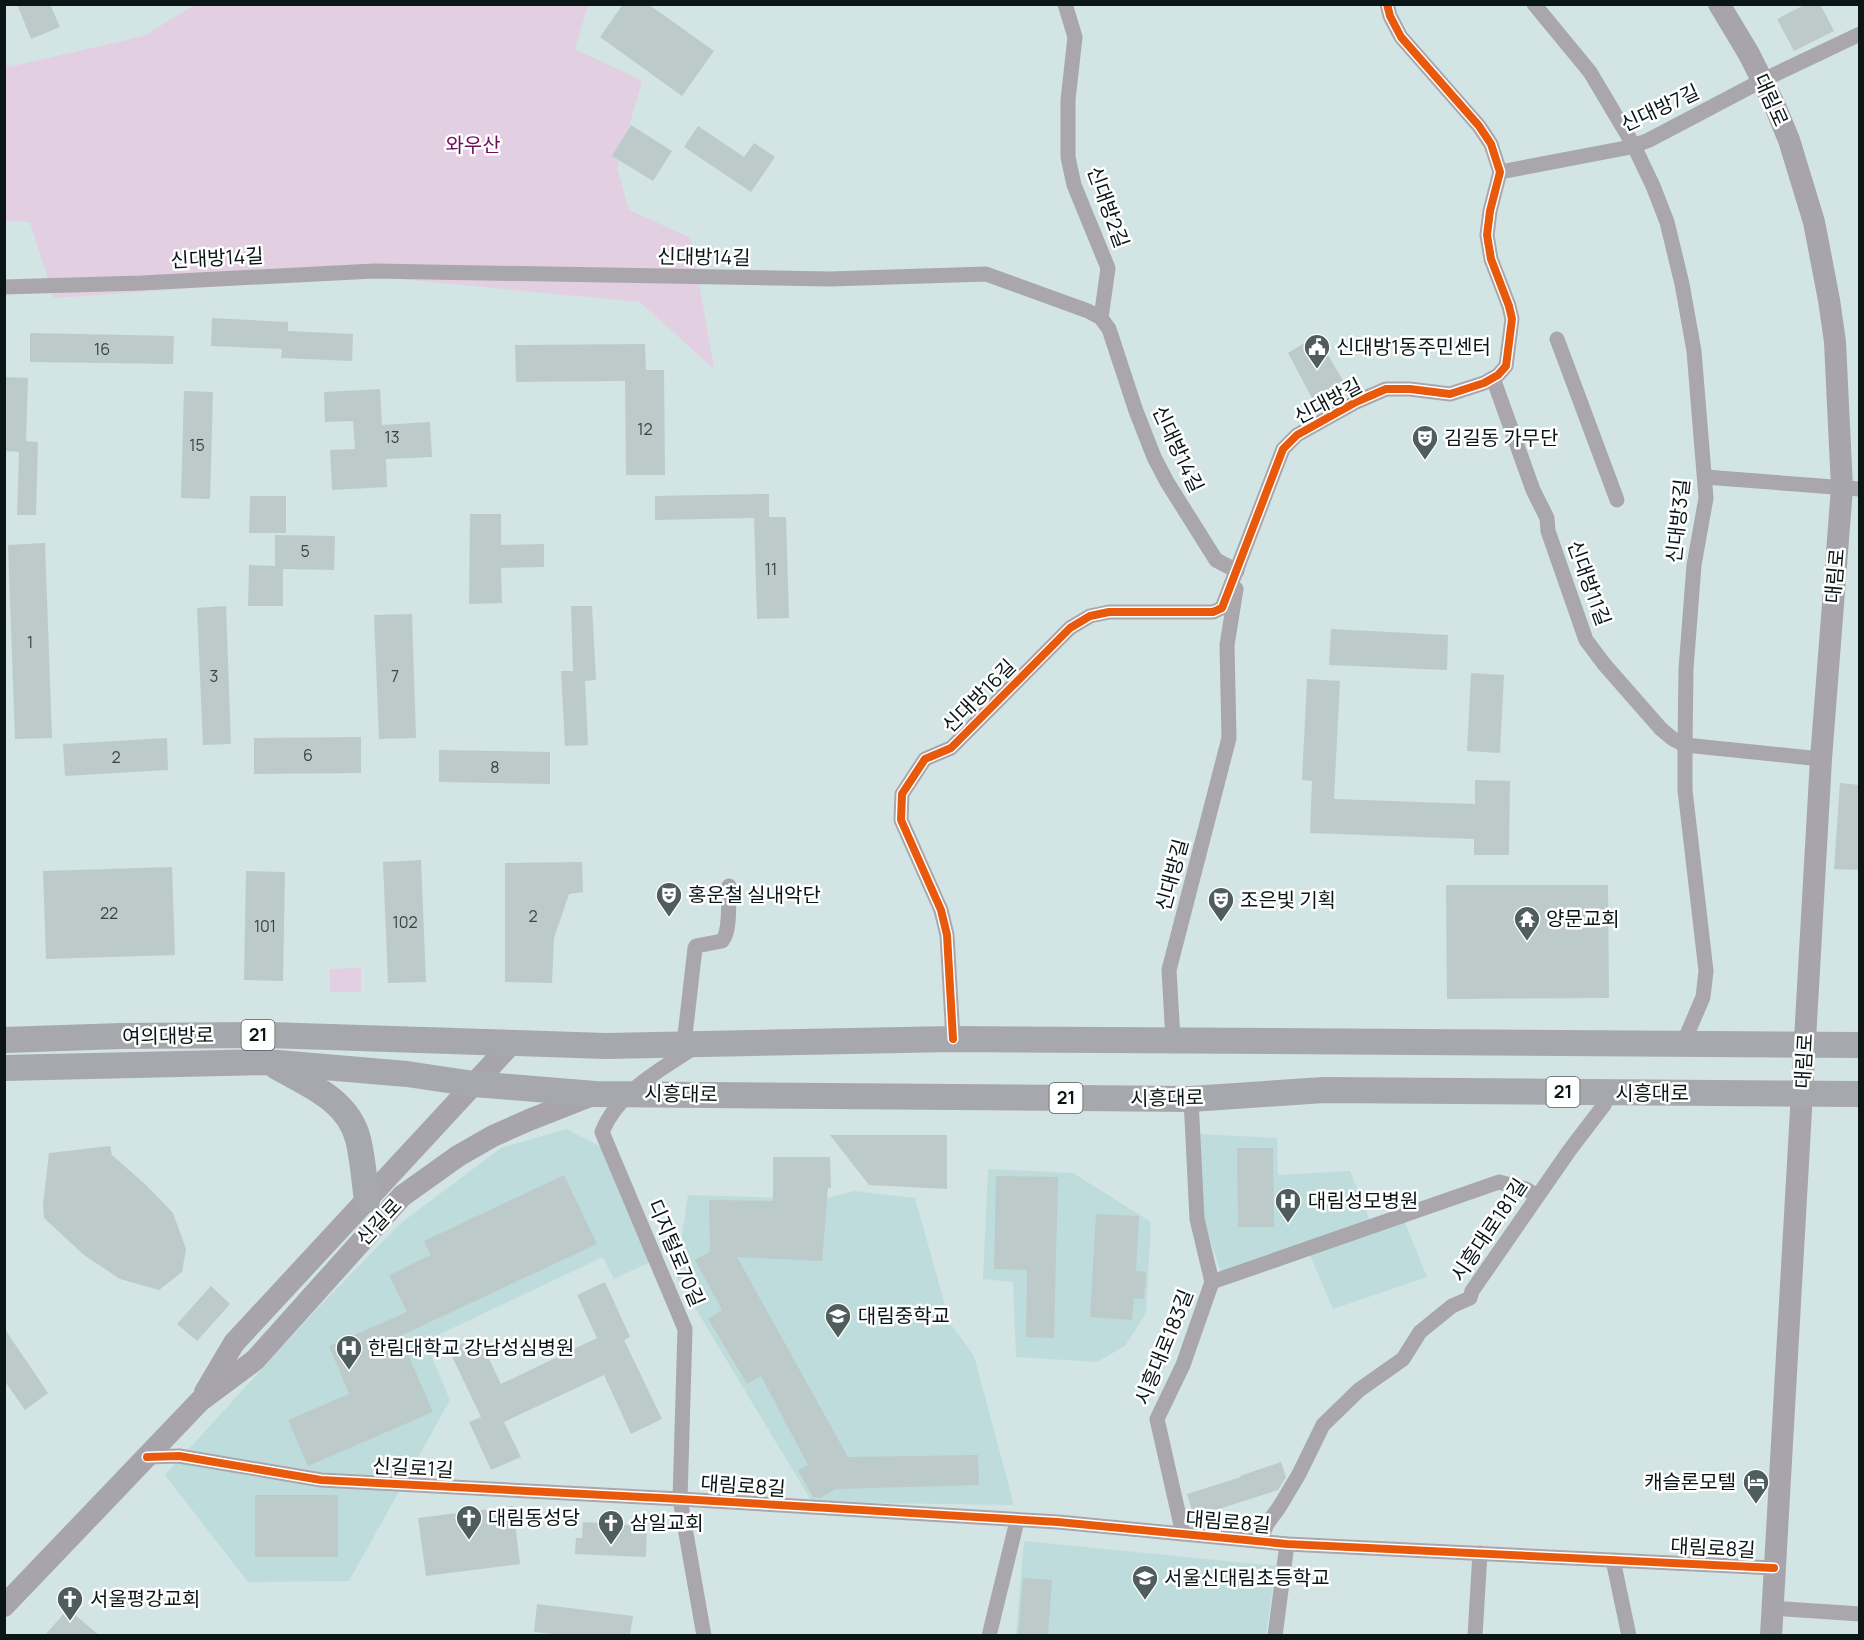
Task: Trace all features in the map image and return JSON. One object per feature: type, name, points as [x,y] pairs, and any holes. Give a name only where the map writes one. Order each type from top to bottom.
[{"type":"main road","name":"대림로","points":[[1719,4],[1749,54],[1789,140],[1814,222],[1835,342],[1851,488],[1821,759],[1771,1635]]},
{"type":"main road","name":"여의대방로","points":[[4,1040],[268,1035],[512,1043]]},
{"type":"main road","points":[[512,1043],[606,1046],[953,1039],[1860,1045]]},
{"type":"main road","name":"신길로","points":[[200,1401],[234,1343],[512,1043]]},
{"type":"main road","points":[[266,1062],[320,1090],[338,1104],[350,1118],[358,1139],[368,1200]]},
{"type":"main road","name":"여의대방로","points":[[4,1068],[266,1062],[407,1074],[474,1084]]},
{"type":"main road","name":"시흥대로","points":[[474,1084],[595,1094],[1191,1099],[1324,1090],[1860,1094]]},
{"type":"main road","name":"신길로","points":[[4,1606],[200,1401],[255,1360],[402,1196],[458,1156],[493,1136],[522,1122],[595,1094]]},
{"type":"street","name":"신대방2길","points":[[1065,4],[1075,37],[1068,100],[1068,157],[1074,185],[1107,268],[1101,318]]},
{"type":"street","points":[[1387,4],[1390,16],[1401,37],[1479,126],[1491,144],[1500,172],[1490,211],[1487,235],[1491,259],[1512,319],[1506,366],[1493,378]]},
{"type":"street","name":"신대방3길","points":[[1534,4],[1590,72],[1634,146],[1653,186],[1667,222],[1682,284],[1694,351],[1706,498],[1694,565],[1688,646],[1685,790],[1706,971],[1703,997],[1683,1044]]},
{"type":"street","name":"신대방7길","points":[[1500,172],[1634,146],[1762,80],[1860,34]]},
{"type":"street","name":"신대방14길","points":[[4,287],[141,283],[374,271],[830,279],[986,274],[1088,311],[1101,318],[1109,329],[1136,411],[1154,457],[1167,482],[1216,560],[1237,571]]},
{"type":"street","points":[[1557,339],[1617,500]]},
{"type":"street","name":"신대방길","points":[[1173,1040],[1170,970],[1229,738],[1227,645],[1236,594],[1237,571],[1283,449],[1297,435],[1356,402],[1386,389],[1410,389],[1450,394],[1493,378]]},
{"type":"street","name":"신대방11길","points":[[1493,378],[1533,490],[1547,518],[1548,531],[1587,640],[1604,664],[1661,729],[1685,745],[1821,759]]},
{"type":"street","points":[[1705,477],[1851,488]]},
{"type":"street","name":"신대방16길","points":[[953,1039],[947,935],[941,910],[901,820],[902,794],[925,759],[951,748],[1070,628],[1090,616],[1109,612],[1213,612],[1222,608],[1237,571]]},
{"type":"street","points":[[691,1044],[695,948],[722,942],[725,939],[729,886]]},
{"type":"street","name":"디지털로70길","points":[[691,1044],[629,1094],[611,1113],[602,1132],[685,1329],[680,1499],[704,1635]]},
{"type":"street","name":"시흥대로181길","points":[[1260,1542],[1267,1524],[1299,1474],[1323,1425],[1359,1390],[1403,1359],[1420,1332],[1452,1306],[1470,1298],[1472,1291],[1537,1196],[1604,1105],[1610,1092]]},
{"type":"street","name":"시흥대로183길","points":[[1183,1534],[1157,1419],[1183,1365],[1212,1282],[1197,1220],[1191,1099]]},
{"type":"street","name":"시흥대로183길","points":[[1212,1282],[1499,1182],[1526,1189],[1537,1196]]},
{"type":"street","name":"신길로1길","points":[[147,1456],[179,1456],[321,1480],[680,1499]]},
{"type":"street","name":"대림로8길","points":[[680,1499],[1058,1522],[1287,1544],[1774,1568]]},
{"type":"street","points":[[989,1635],[1017,1521]]},
{"type":"street","points":[[1275,1635],[1287,1544]]},
{"type":"street","points":[[1475,1635],[1480,1553]]},
{"type":"street","points":[[1613,1560],[1629,1635]]},
{"type":"street","points":[[1772,1608],[1860,1614]]},
{"type":"shaded area","name":"한림대학교 강남성심병원","points":[[566,1129],[611,1152],[650,1262],[614,1279],[603,1257],[425,1341],[450,1400],[349,1581],[248,1582],[165,1475],[317,1309],[401,1223],[501,1148]]},
{"type":"shaded area","name":"대림성모병원","points":[[1199,1134],[1277,1138],[1278,1175],[1350,1171],[1373,1228],[1403,1218],[1427,1277],[1333,1309],[1305,1244],[1221,1272],[1204,1220]]},
{"type":"shaded area","points":[[988,1169],[1073,1173],[1151,1222],[1146,1313],[1125,1346],[1097,1362],[1016,1357],[1013,1282],[983,1279]]},
{"type":"shaded area","name":"대림중학교","points":[[854,1191],[915,1198],[950,1323],[974,1356],[1014,1505],[812,1502],[676,1276],[688,1195],[823,1199]]},
{"type":"shaded area","name":"서울신대림초등학교","points":[[1024,1541],[1276,1566],[1266,1635],[1016,1636]]},
{"type":"green space","name":"와우산","points":[[194,5],[588,5],[575,49],[642,81],[617,168],[629,210],[691,238],[714,369],[640,302],[368,276],[54,298],[30,222],[5,221],[4,63],[9,67],[144,36]]},
{"type":"green space","points":[[361,968],[361,992],[330,992],[330,969]]},
{"type":"building","points":[[17,4],[50,4],[60,27],[31,39]]},
{"type":"building","points":[[623,4],[648,4],[714,51],[682,96],[600,37]]},
{"type":"building","points":[[1806,4],[1820,4],[1834,31],[1794,51],[1777,19]]},
{"type":"building","points":[[631,125],[672,151],[653,181],[612,156]]},
{"type":"building","points":[[698,126],[744,157],[754,143],[775,157],[751,192],[684,147]]},
{"type":"building","points":[[212,318],[288,322],[288,331],[353,334],[352,361],[281,358],[282,349],[211,346]]},
{"type":"building","points":[[30,333],[174,336],[173,364],[30,362]]},
{"type":"building","points":[[1311,339],[1317,351],[1323,347],[1344,382],[1313,400],[1288,353]]},
{"type":"building","points":[[645,344],[646,370],[664,370],[665,475],[626,475],[625,381],[516,382],[515,345]]},
{"type":"building","points":[[4,377],[28,378],[26,441],[38,442],[36,515],[17,515],[19,452],[4,451]]},
{"type":"building","points":[[380,389],[382,425],[430,422],[432,457],[386,459],[387,487],[332,490],[330,450],[355,449],[353,421],[325,422],[324,392]]},
{"type":"building","points":[[184,391],[213,392],[210,499],[181,498]]},
{"type":"building","points":[[769,494],[769,517],[786,517],[789,618],[757,619],[754,518],[655,520],[655,496]]},
{"type":"building","points":[[250,496],[286,496],[286,533],[249,533]]},
{"type":"building","points":[[470,514],[501,514],[501,545],[544,544],[544,567],[501,568],[502,603],[469,604]]},
{"type":"building","points":[[275,535],[335,536],[334,570],[283,569],[283,606],[248,606],[249,565],[275,566]]},
{"type":"building","points":[[45,543],[52,738],[15,739],[8,545]]},
{"type":"building","points":[[226,606],[231,744],[203,745],[197,608]]},
{"type":"building","points":[[571,606],[592,606],[596,680],[585,681],[588,745],[565,746],[561,671],[573,671]]},
{"type":"building","points":[[412,614],[416,738],[379,739],[374,615]]},
{"type":"building","points":[[1331,629],[1448,635],[1447,670],[1329,665]]},
{"type":"building","points":[[1471,673],[1504,675],[1500,753],[1467,751]]},
{"type":"building","points":[[1307,679],[1340,681],[1334,799],[1475,804],[1475,780],[1510,781],[1509,855],[1474,855],[1474,839],[1310,833],[1312,781],[1302,780]]},
{"type":"building","points":[[361,737],[361,773],[254,774],[254,738]]},
{"type":"building","points":[[167,738],[168,770],[65,776],[63,744]]},
{"type":"building","points":[[439,750],[550,752],[550,784],[439,782]]},
{"type":"building","points":[[1840,783],[1860,785],[1860,870],[1834,869]]},
{"type":"building","points":[[421,860],[426,982],[388,983],[383,862]]},
{"type":"building","points":[[582,862],[583,892],[569,894],[554,938],[552,983],[505,982],[505,863]]},
{"type":"building","points":[[172,867],[175,955],[46,959],[43,871]]},
{"type":"building","points":[[246,871],[285,872],[283,981],[244,980]]},
{"type":"building","name":"양문교회","points":[[1446,885],[1608,885],[1609,998],[1447,999]]},
{"type":"building","points":[[830,1135],[947,1135],[947,1189],[869,1185]]},
{"type":"building","points":[[110,1146],[112,1155],[173,1213],[186,1249],[182,1272],[159,1290],[120,1279],[84,1255],[44,1218],[43,1204],[49,1153]]},
{"type":"building","points":[[1237,1148],[1273,1148],[1274,1227],[1238,1227]]},
{"type":"building","points":[[773,1157],[830,1157],[831,1188],[828,1188],[822,1261],[737,1257],[848,1457],[978,1455],[979,1485],[836,1489],[820,1498],[813,1497],[798,1470],[808,1465],[761,1376],[747,1384],[708,1319],[722,1310],[695,1260],[710,1252],[709,1200],[773,1201]]},
{"type":"building","points":[[564,1175],[597,1244],[400,1336],[433,1412],[308,1466],[288,1420],[349,1394],[329,1346],[407,1312],[389,1275],[431,1255],[424,1241]]},
{"type":"building","points":[[996,1176],[1058,1177],[1054,1338],[1026,1337],[1027,1270],[994,1269]]},
{"type":"building","points":[[1096,1214],[1139,1216],[1136,1271],[1146,1272],[1144,1299],[1134,1298],[1132,1320],[1090,1317]]},
{"type":"building","points":[[605,1282],[630,1337],[624,1340],[662,1419],[631,1434],[604,1375],[504,1422],[521,1457],[491,1470],[469,1422],[481,1417],[449,1350],[478,1336],[501,1384],[597,1338],[577,1295]]},
{"type":"building","points":[[211,1286],[230,1304],[197,1341],[177,1324]]},
{"type":"building","points":[[4,1328],[48,1393],[25,1410],[4,1380]]},
{"type":"building","points":[[1281,1462],[1286,1477],[1278,1490],[1194,1517],[1187,1494]]},
{"type":"building","points":[[255,1495],[338,1495],[338,1557],[255,1557]]},
{"type":"building","name":"대림동성당","points":[[513,1506],[520,1564],[426,1576],[418,1518]]},
{"type":"building","name":"삼일교회","points":[[583,1522],[647,1526],[646,1557],[575,1554],[576,1538],[582,1538]]},
{"type":"building","points":[[1023,1578],[1052,1580],[1048,1635],[1018,1635]]},
{"type":"building","points":[[537,1604],[633,1616],[630,1635],[564,1635],[534,1632]]},
{"type":"building","name":"서울평강교회","points":[[68,1609],[99,1635],[45,1635]]},
{"type":"cycle path","points":[[953,1039],[947,935],[941,910],[901,820],[902,794],[925,759],[951,748],[1070,628],[1090,616],[1109,612],[1213,612],[1222,608],[1283,449],[1297,435],[1356,402],[1386,389],[1410,389],[1450,394],[1484,383],[1498,375],[1506,366],[1512,319],[1491,259],[1487,235],[1490,211],[1500,172],[1491,144],[1479,126],[1401,37],[1390,16],[1387,4]]},
{"type":"cycle path","points":[[147,1457],[179,1456],[321,1480],[1058,1522],[1287,1544],[1774,1568]]},
{"type":"place","name":"신대방1동주민센터","points":[[1317,370]]},
{"type":"place","name":"김길동 가무단","points":[[1425,461]]},
{"type":"place","name":"홍운철 실내악단","points":[[669,918]]},
{"type":"place","name":"조은빛 기획","points":[[1221,923]]},
{"type":"place","name":"양문교회","points":[[1527,942]]},
{"type":"place","name":"대림성모병원","points":[[1288,1224]]},
{"type":"place","name":"대림중학교","points":[[838,1339]]},
{"type":"place","name":"한림대학교 강남성심병원","points":[[349,1371]]},
{"type":"place","name":"캐슬론모텔","points":[[1756,1505]]},
{"type":"place","name":"대림동성당","points":[[469,1541]]},
{"type":"place","name":"삼일교회","points":[[611,1546]]},
{"type":"place","name":"서울신대림초등학교","points":[[1145,1601]]},
{"type":"place","name":"서울평강교회","points":[[70,1622]]}]
